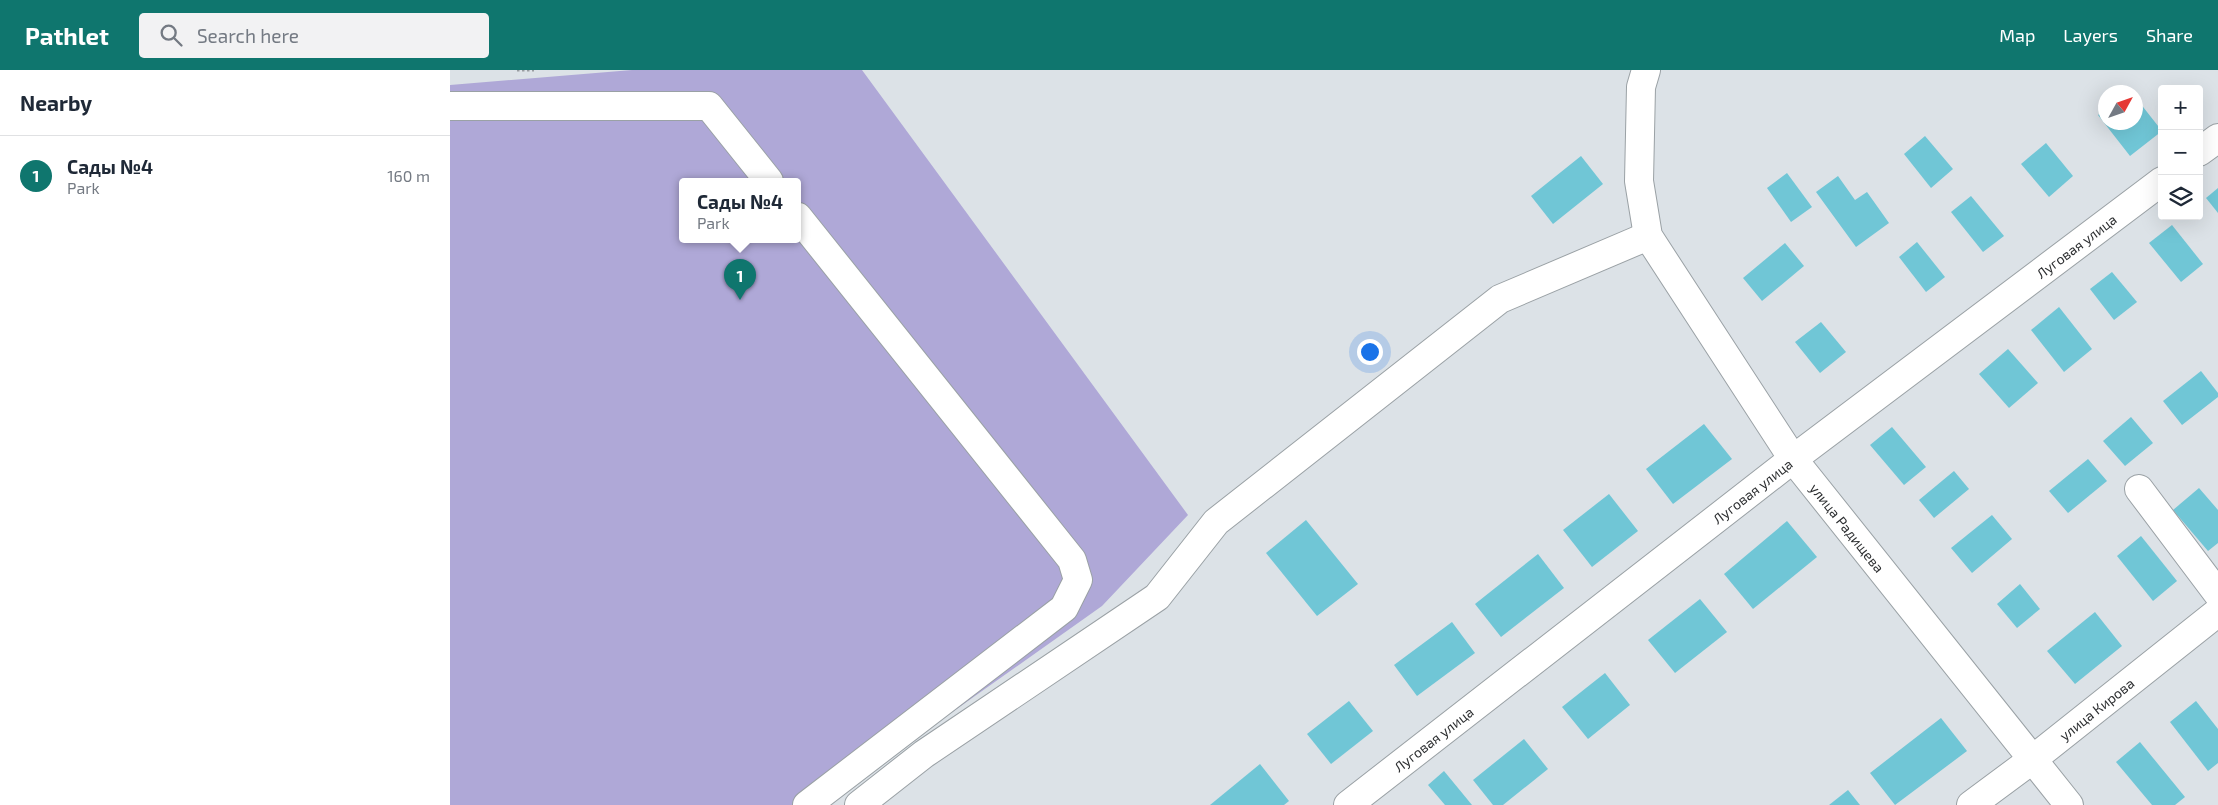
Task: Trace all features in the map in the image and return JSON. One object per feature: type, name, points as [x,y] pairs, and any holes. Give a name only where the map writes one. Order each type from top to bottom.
[{"type":"street","points":[[859,805],[924,754],[1158,597],[1216,522],[1500,299],[1648,236],[1639,181],[1641,76]]},
{"type":"street","points":[[450,106],[709,106],[767,178]]},
{"type":"street","points":[[2203,149],[2218,138]]},
{"type":"street","name":"Луговая улица","points":[[1348,805],[1793,459],[2158,184]]},
{"type":"street","points":[[801,221],[1072,560],[1078,580],[1064,608],[807,805]]},
{"type":"street","name":"улица Радищева","points":[[1648,236],[1793,459],[2034,759],[2068,805]]},
{"type":"street","points":[[2139,489],[2218,594]]},
{"type":"street","name":"улица Кирова","points":[[1971,805],[2034,759],[2218,612]]},
{"type":"path","points":[[517,70],[534,70]]},
{"type":"shaded area","points":[[632,70],[862,70],[1188,515],[1102,606],[910,742],[829,805],[450,805],[450,85]]},
{"type":"building","points":[[2143,107],[2158,126],[2158,134],[2130,156],[2110,130],[2143,130]]},
{"type":"building","points":[[1925,136],[1953,169],[1931,188],[1904,154]]},
{"type":"building","points":[[2046,143],[2073,176],[2049,197],[2021,164]]},
{"type":"building","points":[[1581,156],[1603,184],[1553,224],[1531,196]]},
{"type":"building","points":[[1787,173],[1812,207],[1791,222],[1767,188]]},
{"type":"building","points":[[1838,176],[1855,200],[1867,192],[1889,223],[1856,247],[1816,192]]},
{"type":"building","points":[[2218,188],[2218,213],[2206,198]]},
{"type":"building","points":[[1971,196],[2004,236],[1983,252],[1951,212]]},
{"type":"building","points":[[2172,225],[2203,264],[2181,282],[2149,243]]},
{"type":"building","points":[[1917,242],[1945,277],[1926,292],[1899,257]]},
{"type":"building","points":[[1785,243],[1804,266],[1762,301],[1743,278]]},
{"type":"building","points":[[2112,272],[2137,302],[2114,320],[2090,289]]},
{"type":"building","points":[[2059,307],[2092,349],[2064,372],[2031,330]]},
{"type":"building","points":[[1821,322],[1846,352],[1820,373],[1795,342]]},
{"type":"building","points":[[2008,349],[2038,383],[2009,408],[1979,374]]},
{"type":"building","points":[[2201,371],[2218,393],[2218,397],[2182,425],[2163,401]]},
{"type":"building","points":[[2131,417],[2153,443],[2125,466],[2103,441]]},
{"type":"building","points":[[1704,424],[1732,459],[1673,504],[1646,469]]},
{"type":"building","points":[[1892,427],[1926,467],[1904,485],[1870,445]]},
{"type":"building","points":[[2088,459],[2107,481],[2068,513],[2049,491]]},
{"type":"building","points":[[1954,471],[1969,489],[1934,518],[1919,500]]},
{"type":"building","points":[[2199,488],[2218,510],[2218,543],[2208,551],[2173,510]]},
{"type":"building","points":[[1609,494],[1638,531],[1592,567],[1563,530]]},
{"type":"building","points":[[1992,515],[2012,539],[1972,573],[1951,548]]},
{"type":"building","points":[[1306,520],[1358,584],[1317,616],[1266,553]]},
{"type":"building","points":[[1787,521],[1817,557],[1753,609],[1724,574]]},
{"type":"building","points":[[2141,536],[2177,581],[2153,601],[2117,556]]},
{"type":"building","points":[[1538,554],[1564,588],[1501,637],[1475,604]]},
{"type":"building","points":[[2020,584],[2040,609],[2017,628],[1997,604]]},
{"type":"building","points":[[1700,599],[1727,632],[1675,673],[1648,640]]},
{"type":"building","points":[[2095,612],[2122,646],[2075,684],[2047,651]]},
{"type":"building","points":[[1452,622],[1475,653],[1417,696],[1394,665]]},
{"type":"building","points":[[1605,673],[1630,705],[1588,739],[1562,707]]},
{"type":"building","points":[[1349,701],[1373,731],[1331,764],[1307,734]]},
{"type":"building","points":[[2196,701],[2218,729],[2218,763],[2208,771],[2170,722]]},
{"type":"building","points":[[1941,718],[1967,751],[1895,805],[1870,773]]},
{"type":"building","points":[[1524,739],[1548,769],[1503,805],[1493,805],[1473,780]]},
{"type":"building","points":[[2140,742],[2185,797],[2175,805],[2152,805],[2116,762]]},
{"type":"building","points":[[1260,764],[1289,801],[1284,805],[1210,805]]},
{"type":"building","points":[[1444,771],[1472,805],[1445,805],[1428,785]]},
{"type":"building","points":[[1848,790],[1860,805],[1829,805]]},
{"type":"place","name":"Сады №4","points":[[740,300]]}]
